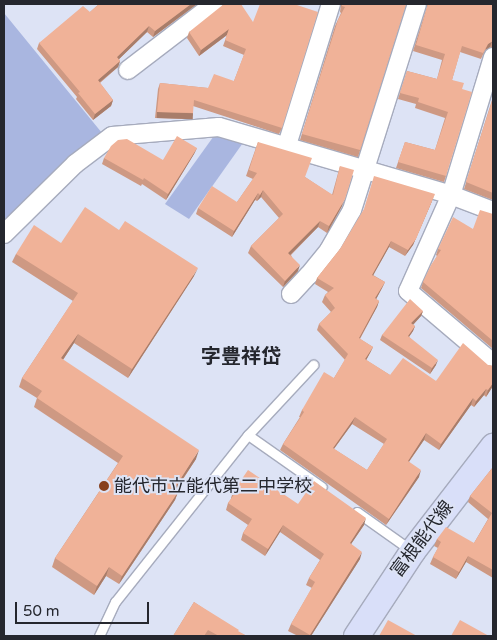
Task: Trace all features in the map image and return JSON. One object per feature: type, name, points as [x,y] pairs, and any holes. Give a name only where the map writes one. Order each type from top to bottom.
[{"type":"main road","name":"富根能代線","points":[[356,636],[412,551],[493,446]]},
{"type":"street","points":[[128,70],[214,4]]},
{"type":"street","points":[[287,145],[331,4]]},
{"type":"street","points":[[291,294],[309,276],[329,250],[352,210],[417,4]]},
{"type":"street","points":[[493,57],[451,195],[408,291],[493,363]]},
{"type":"street","points":[[4,234],[75,164],[112,136],[219,127],[287,145],[365,171],[451,195],[493,211]]},
{"type":"lane","points":[[100,636],[116,602],[248,434],[313,365]]},
{"type":"lane","points":[[248,434],[334,495]]},
{"type":"lane","points":[[349,506],[412,551]]},
{"type":"shaded area","points":[[4,13],[102,133],[64,162],[58,174],[4,225]]},
{"type":"shaded area","points":[[216,133],[245,140],[189,219],[165,204]]},
{"type":"building","points":[[99,4],[191,4],[155,31],[149,26],[117,57],[120,61],[98,80],[113,100],[95,114],[78,93],[80,92],[39,43],[83,6],[90,12]]},
{"type":"building","points":[[224,4],[241,4],[253,22],[260,4],[294,4],[318,12],[282,128],[194,100],[193,113],[157,112],[160,83],[208,88],[214,74],[234,81],[246,49],[225,40],[229,29],[201,50],[189,32]]},
{"type":"building","points":[[342,4],[406,4],[360,150],[302,134],[338,20],[345,7]]},
{"type":"building","points":[[428,4],[493,4],[493,41],[488,44],[483,53],[462,46],[452,80],[464,83],[462,89],[472,92],[446,176],[398,162],[405,142],[435,150],[448,112],[418,102],[419,98],[400,93],[407,71],[437,79],[445,54],[416,45]]},
{"type":"building","points":[[493,98],[493,193],[466,182]]},
{"type":"building","points":[[177,136],[197,148],[168,194],[144,178],[143,180],[104,158],[111,146],[118,140],[127,139],[163,160]]},
{"type":"building","points":[[258,142],[312,158],[305,177],[333,195],[340,166],[354,170],[345,199],[329,226],[320,221],[288,253],[300,265],[285,281],[251,246],[283,214],[263,190],[260,195],[258,193],[234,231],[198,208],[212,186],[237,202],[257,173],[249,170]]},
{"type":"building","points":[[374,176],[435,194],[416,239],[408,250],[391,241],[372,275],[385,282],[375,298],[379,301],[359,338],[373,347],[365,359],[390,375],[403,358],[436,381],[463,343],[488,365],[493,366],[493,383],[476,401],[473,398],[441,444],[426,433],[408,461],[421,470],[389,519],[283,444],[304,412],[302,410],[324,372],[334,378],[348,354],[319,324],[335,308],[325,295],[334,288],[317,278],[340,249],[364,209]],"holes":[[[355,417],[387,439],[367,470],[333,448]]]},
{"type":"building","points":[[85,207],[119,230],[125,221],[198,268],[132,369],[78,334],[61,358],[199,450],[174,489],[178,492],[122,576],[109,567],[97,586],[55,558],[123,456],[37,398],[42,391],[22,378],[78,293],[16,254],[34,225],[61,243]]},
{"type":"building","points":[[480,210],[493,214],[493,341],[423,282],[441,250],[438,249],[453,217],[473,229]]},
{"type":"building","points":[[410,299],[423,311],[411,323],[415,326],[408,336],[438,360],[432,368],[382,335]]},
{"type":"building","points":[[493,467],[493,570],[468,556],[459,572],[433,557],[441,542],[437,539],[446,527],[474,543],[492,513],[470,496]]},
{"type":"building","points":[[248,470],[298,504],[314,481],[366,518],[350,543],[362,552],[310,635],[291,624],[315,582],[309,578],[324,554],[283,525],[268,549],[243,533],[252,519],[228,503]]},
{"type":"building","points":[[194,602],[247,636],[219,636],[208,630],[204,636],[173,636]]},
{"type":"building","points":[[388,620],[417,636],[379,636]]},
{"type":"building","points":[[460,620],[489,636],[451,636]]},
{"type":"place","name":"能代市立能代第二中学校","points":[[104,486]]},
{"type":"district","name":"字豊祥岱","points":[[241,357]]}]
